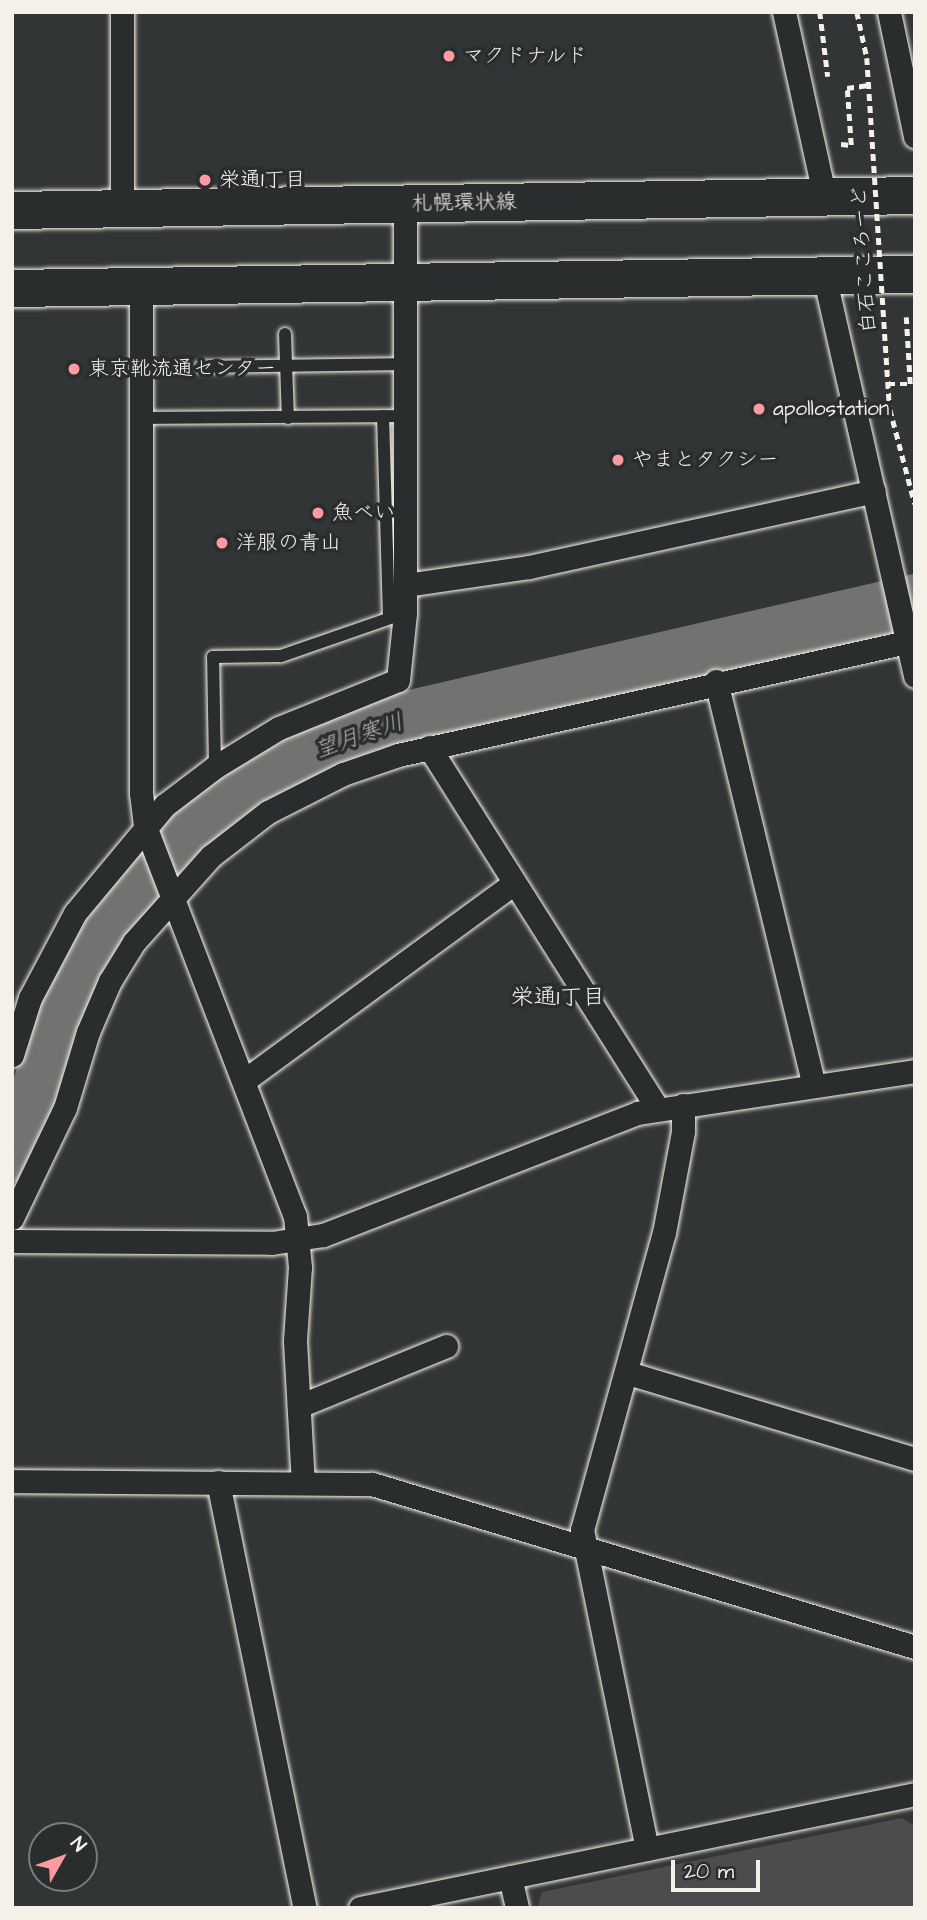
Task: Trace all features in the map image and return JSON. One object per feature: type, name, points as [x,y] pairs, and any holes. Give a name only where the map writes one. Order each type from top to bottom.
[{"type":"main road","name":"札幌環状線","points":[[12,210],[915,195]]},
{"type":"main road","points":[[12,288],[915,274]]},
{"type":"street","points":[[122,12],[122,208]]},
{"type":"street","points":[[784,12],[825,198]]},
{"type":"street","points":[[889,12],[915,136]]},
{"type":"street","points":[[12,1055],[30,998],[75,913],[215,767],[279,728],[398,680],[397,616],[406,585],[394,416],[404,364],[405,204]]},
{"type":"street","points":[[824,275],[915,676]]},
{"type":"street","points":[[141,286],[141,793],[149,835],[295,1216],[300,1266],[295,1341],[303,1482]]},
{"type":"street","points":[[406,585],[529,567],[874,491]]},
{"type":"street","points":[[12,1218],[65,1108],[88,1032],[110,981],[134,942],[170,885],[268,812],[365,765],[429,747],[905,634]]},
{"type":"street","points":[[716,681],[814,1085]]},
{"type":"street","points":[[429,747],[657,1108]]},
{"type":"street","points":[[245,1080],[514,883]]},
{"type":"street","points":[[12,1241],[298,1240],[323,1235],[657,1108],[915,1071]]},
{"type":"street","points":[[647,1849],[582,1530],[628,1373],[664,1233],[683,1131],[682,1105]]},
{"type":"street","points":[[299,1406],[446,1346]]},
{"type":"street","points":[[628,1373],[915,1459]]},
{"type":"street","points":[[12,1481],[372,1484],[915,1647]]},
{"type":"street","points":[[218,1482],[305,1908]]},
{"type":"street","points":[[360,1908],[915,1794]]},
{"type":"street","points":[[510,1877],[517,1908]]},
{"type":"lane","points":[[285,334],[288,418]]},
{"type":"lane","points":[[201,367],[404,364]]},
{"type":"lane","points":[[141,418],[394,416],[397,616],[281,656],[213,657],[215,767]]},
{"type":"path","points":[[820,12],[830,91]]},
{"type":"path","name":"白石こころーど","points":[[857,12],[869,85],[888,384],[896,442],[915,504]]},
{"type":"path","points":[[835,131],[836,144],[851,145],[846,88],[869,85]]},
{"type":"path","points":[[888,384],[910,384],[906,317]]},
{"type":"shaded area","points":[[902,1818],[915,1826],[915,1908],[537,1908],[542,1892]]},
{"type":"waterway","name":"望月寒川","points":[[12,1155],[27,1125],[65,1006],[97,937],[142,875],[175,841],[231,795],[275,767],[381,724],[915,601]]},
{"type":"place","name":"マクドナルド","points":[[449,56]]},
{"type":"place","name":"栄通1丁目","points":[[205,180]]},
{"type":"place","name":"東京靴流通センター","points":[[74,369]]},
{"type":"place","name":"apollostation","points":[[759,409]]},
{"type":"place","name":"やまとタクシー","points":[[618,460]]},
{"type":"place","name":"魚べい","points":[[318,513]]},
{"type":"place","name":"洋服の青山","points":[[222,543]]},
{"type":"district","name":"栄通1丁目","points":[[558,997]]}]
